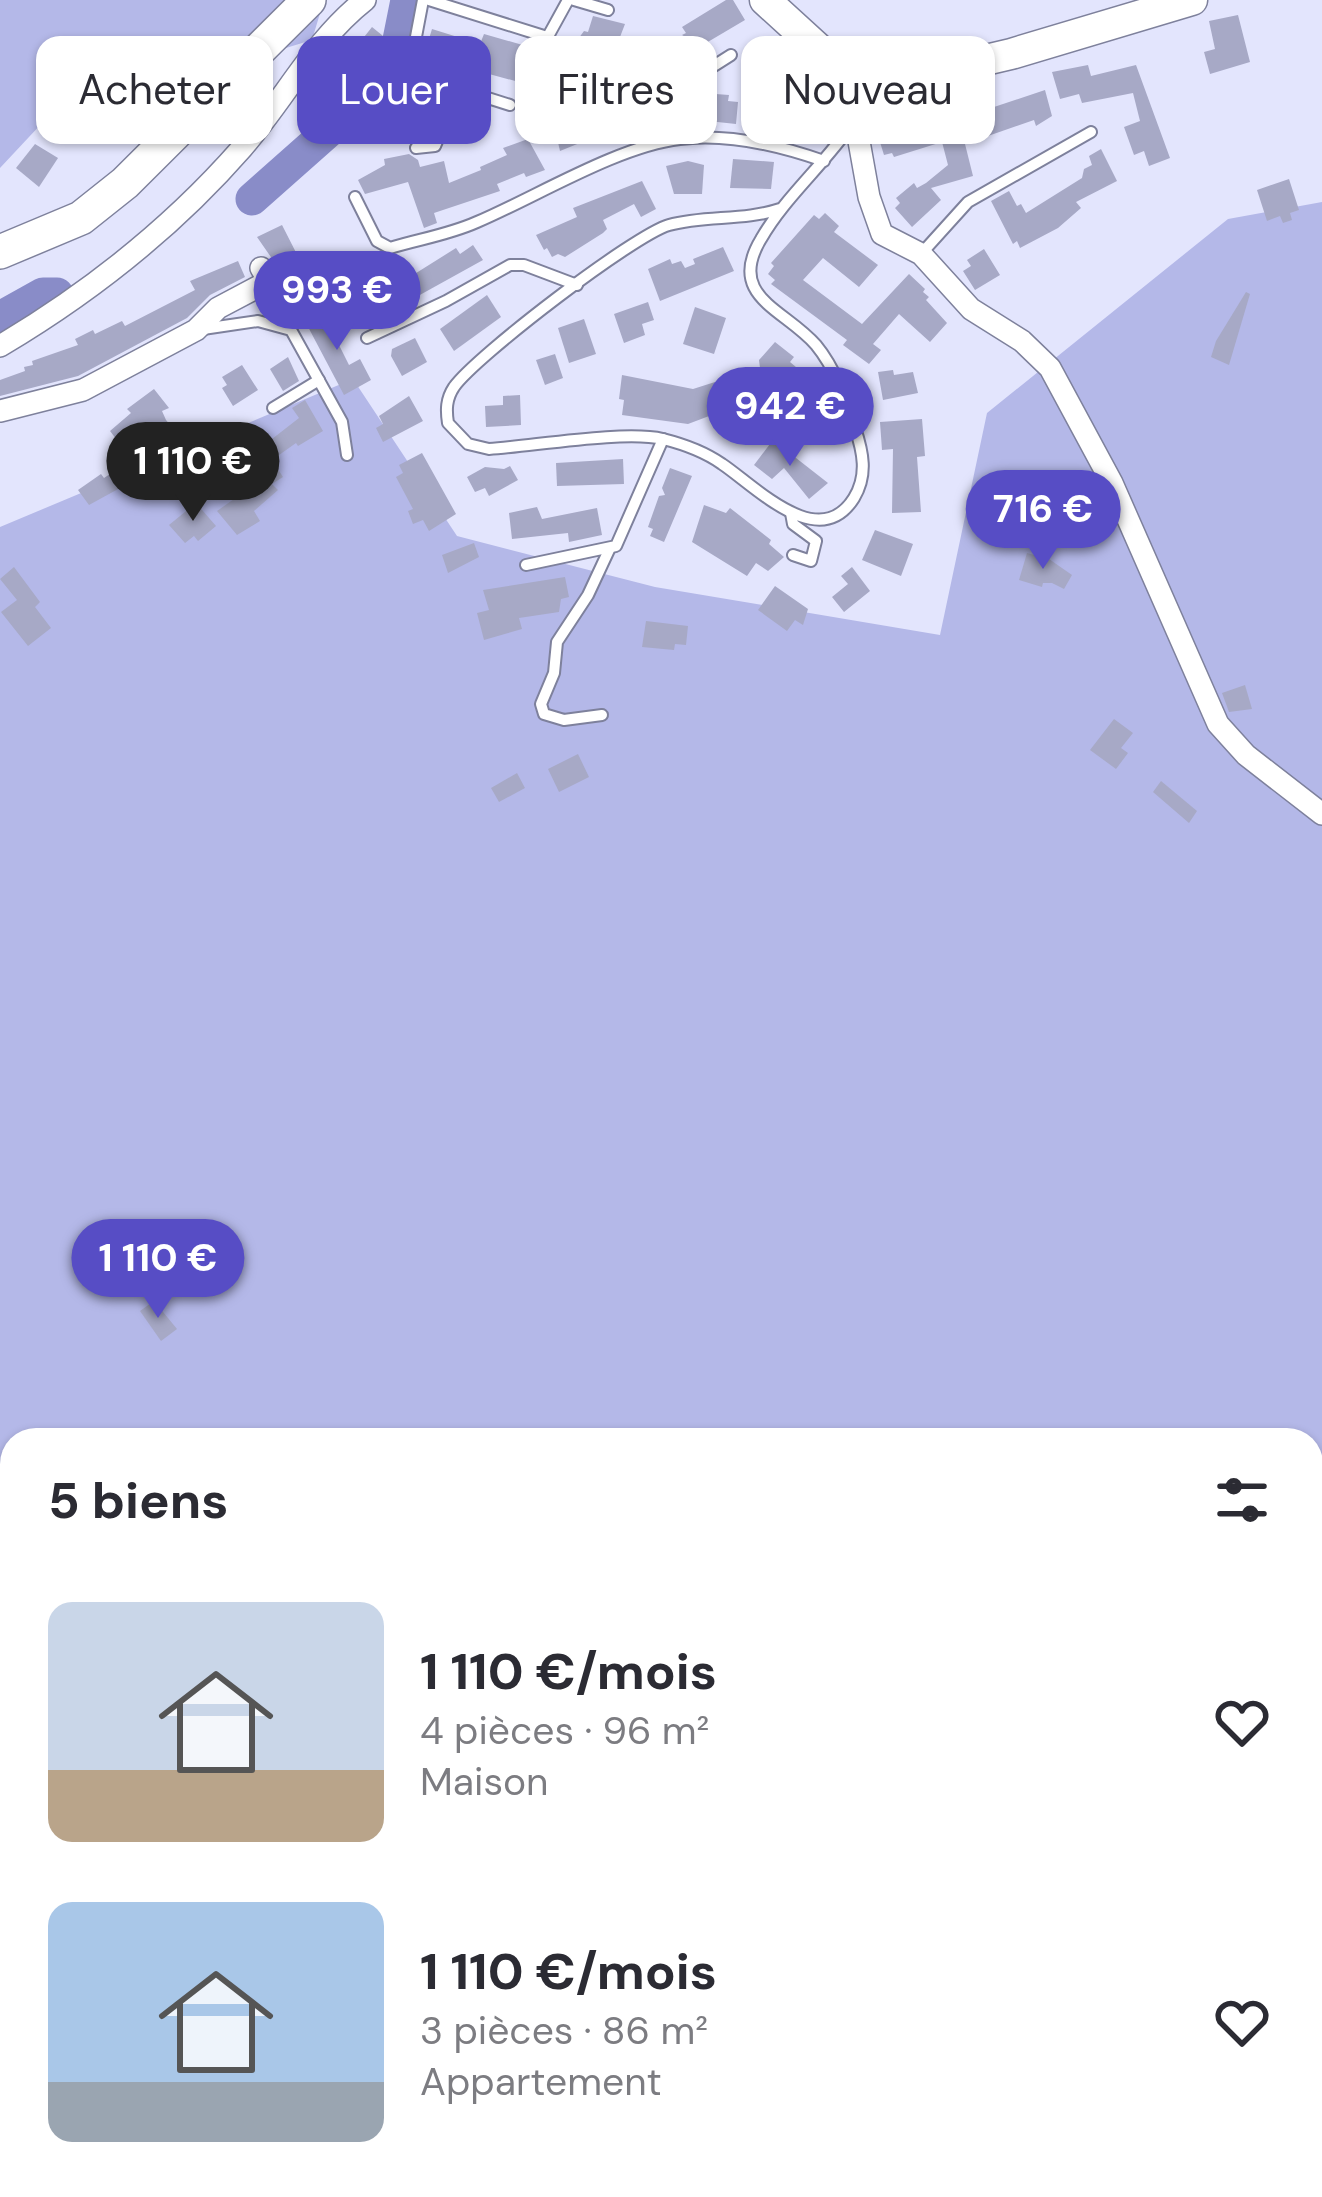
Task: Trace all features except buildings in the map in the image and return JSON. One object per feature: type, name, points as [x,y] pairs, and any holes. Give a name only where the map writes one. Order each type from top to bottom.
[{"type":"main road","points":[[0,252],[81,218],[125,184],[301,6]]},
{"type":"street","points":[[0,346],[105,278],[176,216],[244,146],[327,34],[365,0]]},
{"type":"street","points":[[765,0],[803,36]]},
{"type":"street","points":[[788,0],[825,36]]},
{"type":"street","points":[[995,58],[1192,0]]},
{"type":"street","points":[[859,144],[878,227],[886,239],[922,254],[971,309],[1022,340],[1050,368],[1099,456],[1218,724],[1246,755],[1322,814]]},
{"type":"street","points":[[0,411],[83,391],[200,328],[218,308],[268,281],[261,268]]},
{"type":"lane","points":[[418,36],[426,0],[544,36]]},
{"type":"lane","points":[[548,36],[571,0],[608,10]]},
{"type":"lane","points":[[717,64],[731,55]]},
{"type":"lane","points":[[491,99],[510,105]]},
{"type":"lane","points":[[922,254],[968,202],[1091,132]]},
{"type":"lane","points":[[717,141],[768,146],[824,161]]},
{"type":"lane","points":[[416,148],[436,144]]},
{"type":"lane","points":[[356,197],[377,242],[394,248],[412,239],[450,233],[660,144]]},
{"type":"lane","points":[[780,209],[670,225],[640,237],[454,386],[446,405],[448,423],[461,440],[477,448],[663,439],[713,458],[791,513],[814,519],[839,514],[857,492],[864,462],[850,414],[827,362],[808,337],[767,305],[752,286],[753,254],[780,209],[837,144]]},
{"type":"lane","points":[[367,338],[509,265],[524,265],[577,285]]},
{"type":"lane","points":[[200,328],[258,321],[285,326],[295,335],[342,422],[347,455]]},
{"type":"lane","points":[[273,408],[319,380]]},
{"type":"lane","points":[[602,715],[557,719],[544,714],[541,704],[554,674],[557,641],[588,595],[609,550],[620,541],[663,439]]},
{"type":"lane","points":[[791,513],[793,524],[814,538],[816,550],[807,562],[793,555]]},
{"type":"lane","points":[[526,565],[609,550]]},
{"type":"shaded area","points":[[0,0],[324,0],[313,36],[297,36],[297,45],[273,52],[273,36],[36,36],[36,129],[0,168]]},
{"type":"shaded area","points":[[1322,202],[1322,1428],[0,1428],[0,527],[353,379],[457,536],[655,587],[940,635],[987,413],[1228,219]]},
{"type":"waterway","points":[[252,199],[392,75],[407,0]]},
{"type":"waterway","points":[[0,318],[43,294],[57,294]]}]
